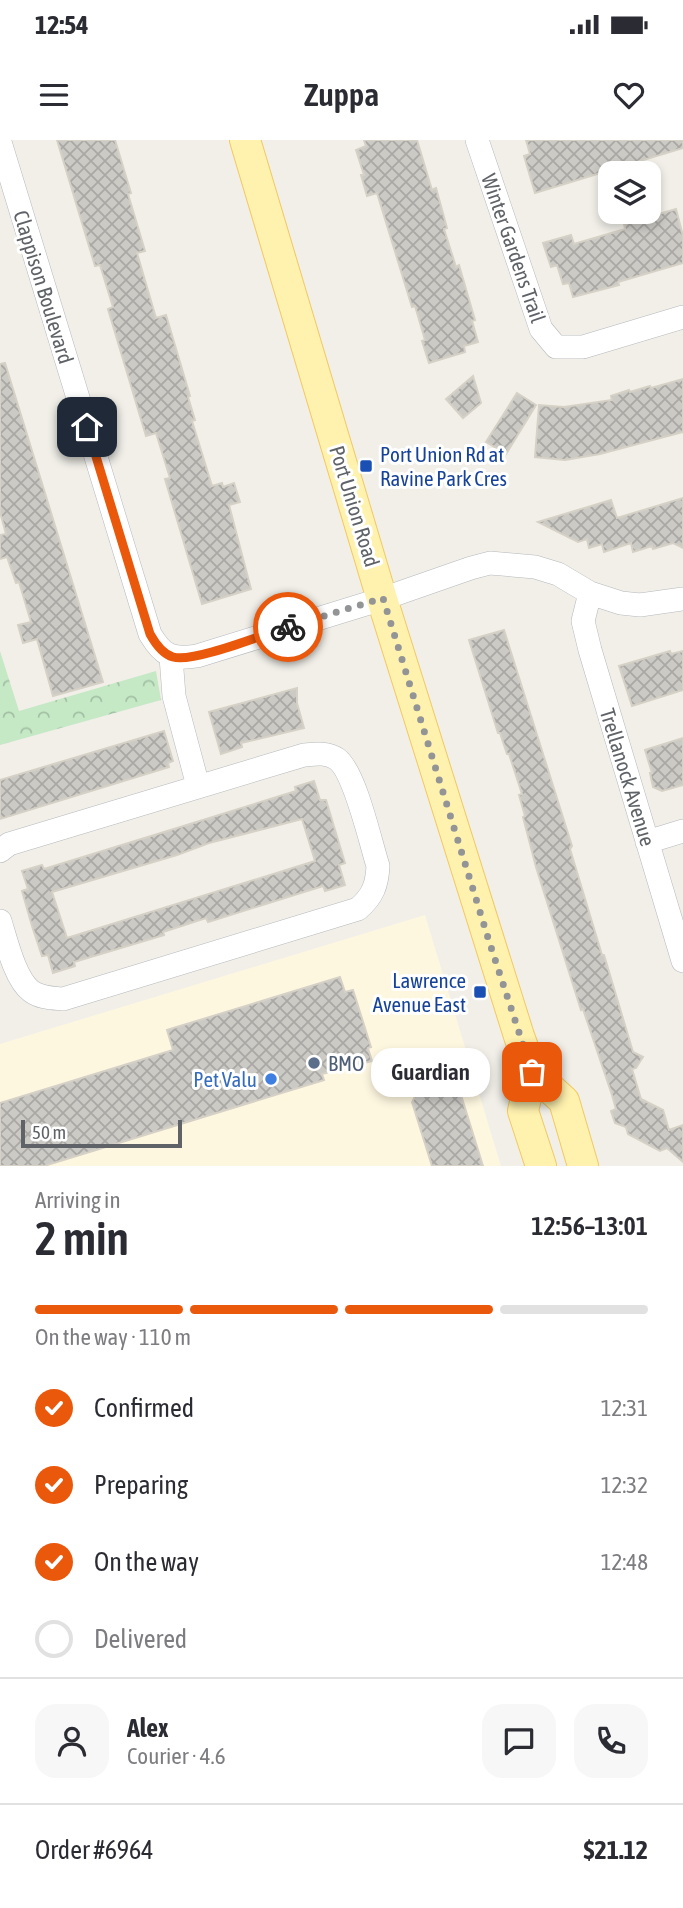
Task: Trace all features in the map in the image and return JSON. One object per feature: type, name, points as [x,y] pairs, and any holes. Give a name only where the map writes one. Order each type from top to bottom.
[{"type":"main road","name":"Port Union Road","points":[[245,140],[484,928],[532,1072],[564,1101],[583,1166]]},
{"type":"main road","points":[[532,1072],[523,1111],[541,1166]]},
{"type":"street","name":"Winter Gardens Trail","points":[[477,140],[541,329],[556,347],[583,346],[683,317]]},
{"type":"street","name":"Clappison Boulevard","points":[[0,142],[150,634],[157,646],[171,657]]},
{"type":"street","points":[[198,786],[174,696],[171,657],[197,656],[490,563],[535,567],[558,574],[590,593],[621,603],[640,605],[683,599]]},
{"type":"street","name":"Trellanock Avenue","points":[[590,593],[583,621],[683,961]]},
{"type":"street","points":[[0,851],[9,844],[198,786],[304,755],[322,753],[337,759],[351,777],[377,866],[373,893],[358,909],[63,999],[43,997],[31,991],[20,980],[0,920]]},
{"type":"street","points":[[647,842],[683,831]]},
{"type":"shaded area","points":[[425,915],[501,1166],[0,1166],[0,1044]]},
{"type":"green space","points":[[0,651],[19,711],[156,671],[161,700],[0,745]]},
{"type":"building","points":[[57,140],[115,140],[145,251],[137,253],[156,318],[166,315],[190,396],[188,397],[195,420],[192,421],[212,486],[222,483],[223,487],[234,483],[240,502],[229,505],[251,589],[202,604],[165,479],[170,478],[156,433],[146,436],[108,309],[113,307],[100,265],[95,266]]},
{"type":"building","points":[[364,140],[417,140],[432,190],[436,188],[447,228],[444,229],[456,267],[459,265],[475,320],[472,321],[478,342],[464,346],[465,352],[429,363],[415,306],[412,307],[377,193],[367,196],[356,150],[366,146]]},
{"type":"building","points":[[526,140],[683,140],[683,148],[640,161],[598,161],[598,174],[535,193],[524,156],[530,154]]},
{"type":"building","points":[[676,209],[683,236],[683,263],[618,282],[619,285],[573,297],[569,283],[563,284],[557,265],[551,267],[543,243],[571,235],[574,244],[625,229],[624,224],[661,224],[661,213]]},
{"type":"building","points":[[5,363],[103,682],[53,696],[37,639],[23,643],[18,625],[31,622],[19,582],[16,583],[7,557],[0,559],[0,535],[6,534],[0,512],[0,364]]},
{"type":"building","points":[[473,376],[481,403],[463,418],[446,399]]},
{"type":"building","points":[[683,379],[683,432],[600,454],[565,460],[535,457],[539,405],[564,407],[612,400],[611,396],[629,390],[651,388]]},
{"type":"building","points":[[517,393],[536,405],[506,454],[486,442]]},
{"type":"building","points":[[683,498],[683,548],[673,543],[633,552],[631,543],[604,552],[602,544],[589,548],[587,539],[578,542],[538,522],[611,500],[617,518]]},
{"type":"building","points":[[504,630],[633,1052],[643,1057],[636,1068],[632,1069],[641,1099],[663,1110],[669,1130],[683,1125],[683,1162],[667,1148],[660,1151],[628,1134],[626,1127],[615,1123],[611,1111],[616,1109],[612,1095],[583,1009],[581,1010],[536,867],[523,817],[525,816],[519,795],[522,794],[509,754],[498,733],[469,640]]},
{"type":"building","points":[[670,651],[671,654],[683,651],[683,690],[632,706],[619,666]]},
{"type":"building","points":[[297,688],[297,703],[304,728],[241,743],[242,747],[221,754],[209,712]]},
{"type":"building","points":[[164,731],[173,761],[168,763],[169,767],[0,819],[0,780]]},
{"type":"building","points":[[683,738],[683,785],[662,791],[653,787],[645,750]]},
{"type":"building","points":[[314,781],[320,800],[326,800],[345,863],[339,865],[345,885],[325,891],[323,886],[208,922],[206,918],[163,932],[164,935],[74,962],[75,966],[53,973],[48,955],[42,956],[32,926],[22,891],[28,889],[22,871],[42,865],[44,869],[296,791],[295,787]],"holes":[[[302,819],[315,861],[67,938],[52,892],[209,843]]]},
{"type":"building","points":[[340,977],[345,992],[353,990],[371,1047],[368,1048],[372,1061],[322,1074],[324,1080],[44,1166],[0,1166],[0,1103],[173,1050],[167,1030]]},
{"type":"building","points":[[454,1081],[458,1095],[461,1095],[483,1166],[432,1166],[412,1102],[417,1093]]},
{"type":"way so far","points":[[288,627],[383,598],[532,1072]]},
{"type":"place","name":"Port Union Rd at Ravine Park Cres","points":[[366,466]]},
{"type":"place","name":"Lawrence Avenue East","points":[[480,992]]},
{"type":"place","name":"BMO","points":[[314,1063]]},
{"type":"place","name":"Guardian","points":[[532,1072]]},
{"type":"place","name":"Pet Valu","points":[[271,1079]]},
{"type":"route","points":[[87,427],[150,634],[164,653],[179,658],[197,656],[288,627]]}]
